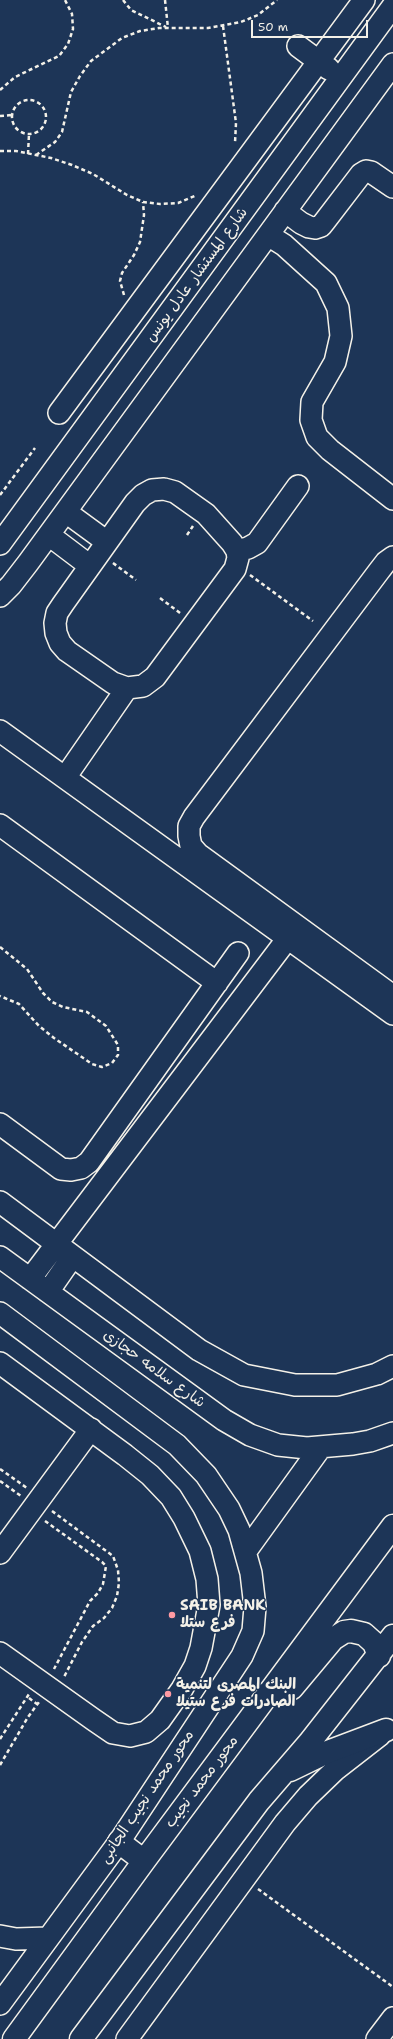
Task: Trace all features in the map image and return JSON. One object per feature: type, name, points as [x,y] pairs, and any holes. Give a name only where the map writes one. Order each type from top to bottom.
[{"type":"main road","name":"محور محمد نجيب","points":[[14,2039],[268,1693],[393,1526]]},
{"type":"main road","points":[[268,1693],[281,1693],[292,1688],[332,1639],[344,1632],[351,1631],[364,1634],[374,1643],[379,1656]]},
{"type":"main road","points":[[81,2039],[254,1807],[379,1656],[393,1636]]},
{"type":"main road","points":[[282,1774],[324,1753],[390,1729]]},
{"type":"main road","points":[[118,1842],[144,1861]]},
{"type":"street","points":[[59,413],[364,0]]},
{"type":"street","name":"شارع المستشار عادل يونس","points":[[0,543],[393,6]]},
{"type":"street","points":[[298,46],[341,78]]},
{"type":"street","points":[[0,596],[11,585],[66,512],[393,64]]},
{"type":"street","points":[[286,211],[301,223],[308,227],[315,228],[321,226],[361,174],[366,171],[372,172],[393,187]]},
{"type":"street","points":[[268,235],[284,245],[326,283],[338,308],[341,336],[335,362],[312,402],[311,420],[317,437],[330,450],[393,499]]},
{"type":"street","points":[[237,558],[220,528],[203,512],[175,492],[164,489],[152,490],[142,495],[57,613],[55,623],[56,633],[60,643],[67,651],[113,683],[128,688],[143,686],[155,677],[194,624],[237,558],[248,548],[257,543],[298,486]]},
{"type":"street","points":[[66,512],[99,554]]},
{"type":"street","points":[[49,535],[99,554]]},
{"type":"street","points":[[0,543],[28,563]]},
{"type":"street","points":[[393,557],[386,562],[379,571],[194,816],[190,826],[189,836],[191,846],[198,854],[393,996]]},
{"type":"street","points":[[71,769],[128,688]]},
{"type":"street","points":[[0,731],[393,1014]]},
{"type":"street","points":[[0,825],[217,983]]},
{"type":"street","points":[[30,1279],[288,938]]},
{"type":"street","points":[[0,1124],[61,1169],[71,1170],[80,1168],[89,1162],[238,953]]},
{"type":"street","points":[[0,1202],[199,1350],[244,1374],[295,1385],[337,1385],[377,1374],[393,1366]]},
{"type":"street","points":[[48,1292],[73,1256]]},
{"type":"street","name":"شارع سلامه حجازى","points":[[0,1257],[236,1428],[257,1438],[278,1445],[322,1447]]},
{"type":"street","points":[[0,1313],[177,1445],[192,1459],[206,1475],[229,1509],[246,1551]]},
{"type":"street","points":[[0,1363],[91,1429],[150,1475],[174,1502],[184,1518],[200,1551],[207,1579],[209,1605],[202,1642],[194,1666],[171,1706],[160,1720],[146,1732],[130,1736],[113,1732],[43,1692],[0,1653]]},
{"type":"street","points":[[0,1553],[91,1429]]},
{"type":"street","points":[[246,1551],[322,1447],[370,1442],[393,1433]]},
{"type":"street","name":"محور محمد نجيب الجانبى","points":[[0,2004],[118,1842],[248,1644],[253,1631],[255,1606],[251,1573],[246,1551]]},
{"type":"street","points":[[127,2039],[244,1878],[308,1796],[335,1770],[390,1729]]},
{"type":"street","points":[[0,1936],[16,1939],[48,1938]]},
{"type":"street","points":[[377,2039],[393,2018]]},
{"type":"path","points":[[0,90],[15,77],[58,56],[68,44],[73,30],[73,22],[72,14],[65,0]]},
{"type":"path","points":[[123,0],[131,10],[168,28]]},
{"type":"path","points":[[165,0],[168,28]]},
{"type":"path","points":[[36,155],[46,150],[55,142],[62,132],[71,92],[91,61],[122,38],[140,31],[168,28],[193,29],[223,26],[241,22],[252,17],[276,0]]},
{"type":"path","points":[[223,26],[236,123],[234,147]]},
{"type":"path","points":[[32,101],[41,106],[46,116],[45,122],[39,131],[29,134],[23,133],[14,126],[12,115],[13,110],[21,102],[32,101]]},
{"type":"path","points":[[0,116],[12,115]]},
{"type":"path","points":[[28,154],[29,134]]},
{"type":"path","points":[[0,151],[51,158],[93,174],[127,195],[143,202],[160,204],[178,203],[199,194]]},
{"type":"path","points":[[136,309],[124,296],[120,281],[122,273],[134,255],[140,242],[144,216],[143,202]]},
{"type":"path","points":[[0,495],[35,448]]},
{"type":"path","points":[[99,554],[136,580]]},
{"type":"path","points":[[237,558],[313,621]]},
{"type":"path","points":[[160,598],[194,624]]},
{"type":"path","points":[[0,947],[27,970],[43,993],[52,1002],[63,1007],[87,1012],[106,1026],[118,1045],[118,1055],[112,1063],[102,1067],[92,1064],[39,1026],[19,1004],[0,996]]},
{"type":"path","points":[[0,1468],[36,1504],[106,1566],[103,1584],[98,1593],[90,1601],[43,1692],[0,1765]]},
{"type":"path","points":[[0,1481],[113,1556],[118,1570],[117,1596],[112,1608],[104,1618],[93,1626],[82,1642],[64,1676],[43,1692],[0,1739]]},
{"type":"path","points":[[244,1878],[393,1987]]},
{"type":"place","name":"SAIB BANK فرع ستلا","points":[[172,1615]]},
{"type":"place","name":"البنك المصرى لتنمية الصادرات فرع ستيلا","points":[[168,1694]]}]
